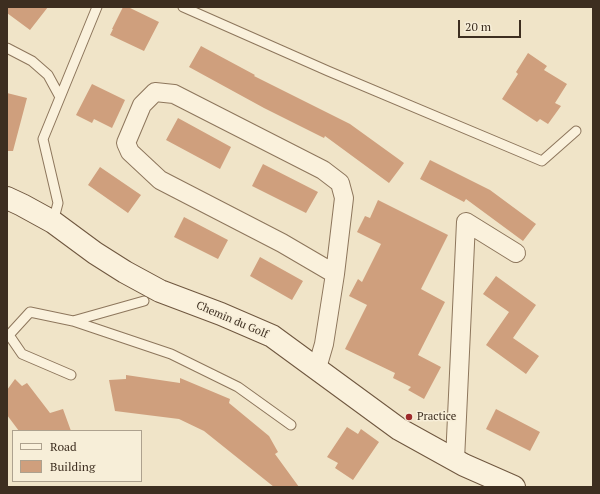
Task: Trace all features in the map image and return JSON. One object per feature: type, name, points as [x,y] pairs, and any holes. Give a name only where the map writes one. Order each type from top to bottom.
[{"type":"street","points":[[318,368],[324,344],[335,274],[344,198],[340,183],[323,170],[174,94],[155,92],[142,104],[126,143],[130,152],[160,180],[282,243],[335,274]]},
{"type":"street","name":"Chemin du Golf","points":[[7,198],[22,204],[53,222],[95,253],[125,272],[160,291],[221,314],[272,336],[400,429],[464,465],[514,487]]},
{"type":"street","points":[[455,460],[466,222],[516,253]]},
{"type":"lane","points":[[53,222],[58,203],[43,138],[97,7]]},
{"type":"lane","points":[[183,7],[328,71],[542,162],[576,131]]},
{"type":"lane","points":[[7,48],[32,61],[48,75],[60,97]]},
{"type":"lane","points":[[73,321],[144,300]]},
{"type":"lane","points":[[71,375],[22,354],[9,335],[30,312],[73,321],[170,354],[238,387],[291,425]]},
{"type":"building","points":[[7,7],[48,7],[30,30],[7,13]]},
{"type":"building","points":[[123,7],[128,7],[159,22],[144,51],[110,35]]},
{"type":"building","points":[[201,46],[255,75],[254,76],[350,124],[404,163],[389,183],[325,136],[324,138],[264,108],[189,67]]},
{"type":"building","points":[[528,53],[547,66],[544,70],[567,84],[555,103],[561,106],[548,124],[540,119],[537,122],[502,99],[518,74],[516,72]]},
{"type":"building","points":[[92,84],[125,100],[112,128],[94,119],[92,123],[76,115]]},
{"type":"building","points":[[7,93],[27,98],[13,151],[7,151]]},
{"type":"building","points":[[178,118],[231,147],[220,169],[166,140]]},
{"type":"building","points":[[430,160],[490,190],[536,224],[523,241],[466,199],[464,202],[420,179]]},
{"type":"building","points":[[263,164],[318,192],[306,213],[252,186]]},
{"type":"building","points":[[100,167],[141,195],[128,213],[88,185]]},
{"type":"building","points":[[378,200],[448,235],[421,289],[445,302],[418,355],[441,367],[424,399],[408,390],[411,387],[393,378],[395,373],[345,349],[367,305],[349,296],[358,279],[362,282],[381,244],[357,232],[365,216],[370,218]]},
{"type":"building","points":[[184,217],[228,240],[218,259],[174,237]]},
{"type":"building","points":[[260,257],[303,281],[292,300],[250,276]]},
{"type":"building","points":[[496,276],[536,305],[513,338],[539,356],[526,374],[486,345],[509,312],[483,294]]},
{"type":"building","points":[[126,375],[180,383],[180,378],[230,399],[229,403],[269,436],[278,452],[275,454],[299,487],[274,487],[204,431],[179,419],[115,411],[109,380],[126,379]]},
{"type":"building","points":[[15,379],[22,386],[27,383],[50,413],[63,409],[71,430],[18,430],[7,415],[7,390]]},
{"type":"building","points":[[496,409],[540,432],[530,451],[486,429]]},
{"type":"building","points":[[347,427],[358,434],[361,429],[379,442],[353,480],[335,468],[338,463],[327,457]]},
{"type":"place","name":"Practice","points":[[409,417]]}]
